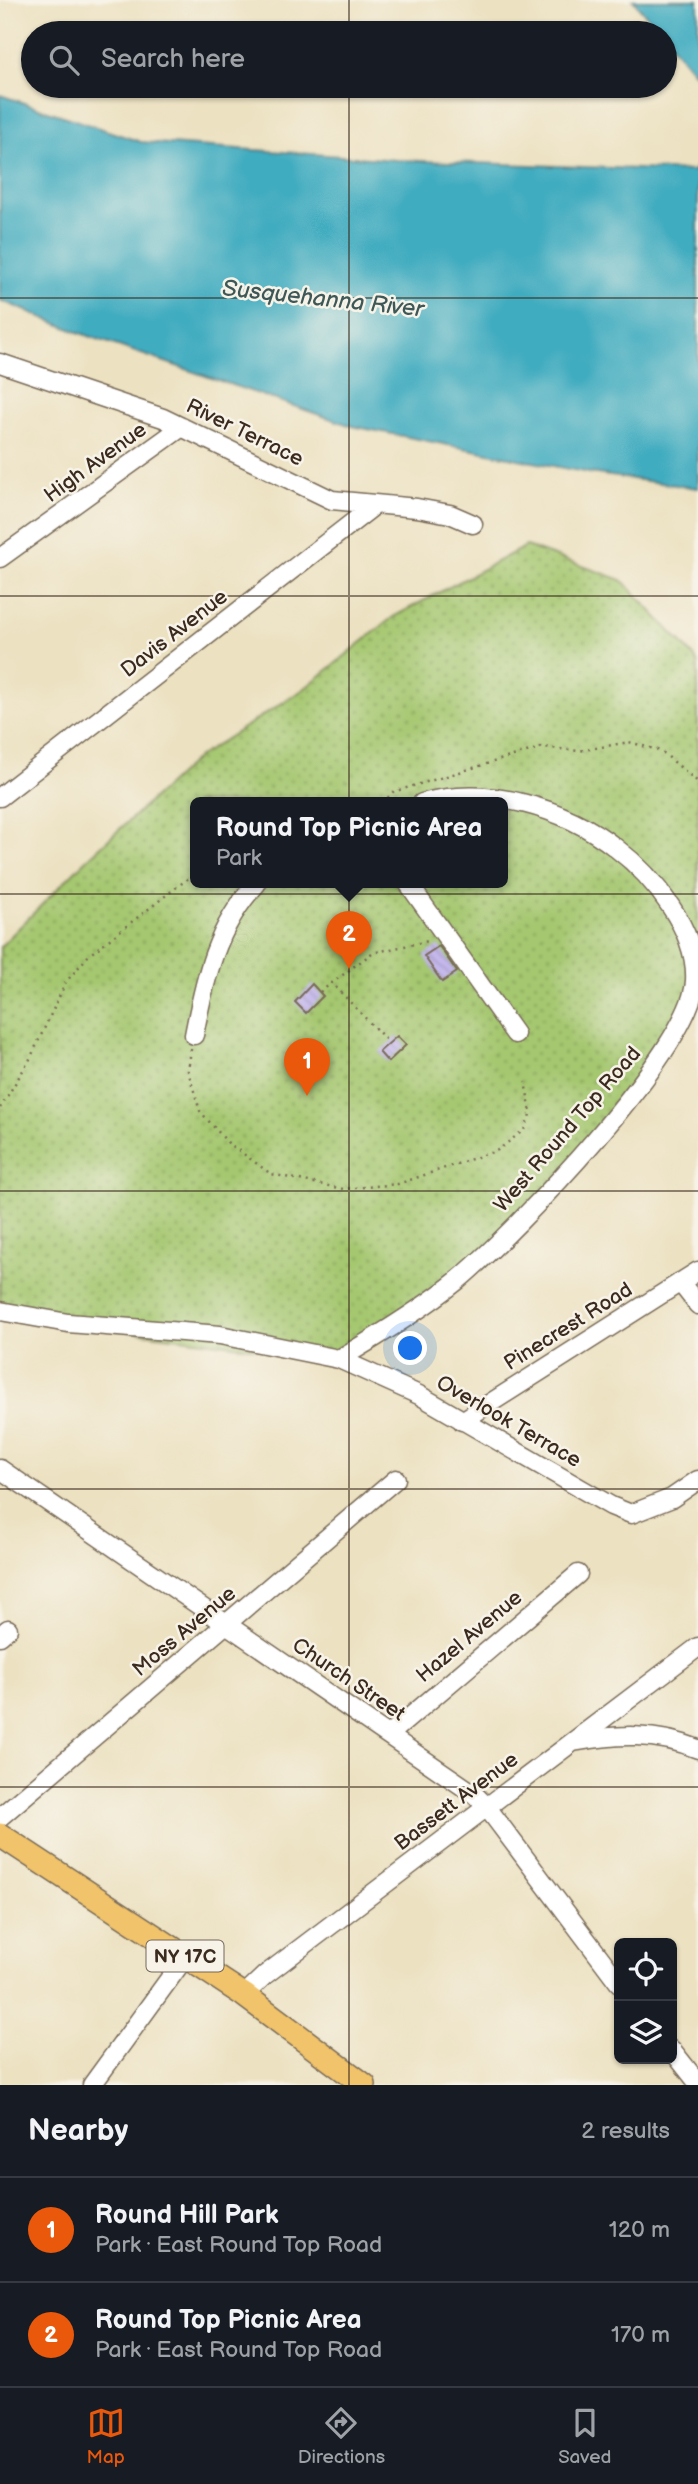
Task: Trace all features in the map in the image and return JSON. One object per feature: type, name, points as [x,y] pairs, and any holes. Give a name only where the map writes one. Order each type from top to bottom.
[{"type":"main road","name":"NY 17C","points":[[1,1834],[244,1994],[365,2085]]},
{"type":"street","name":"River Terrace","points":[[4,369],[182,427],[332,500],[450,514],[473,524]]},
{"type":"street","name":"High Avenue","points":[[0,558],[182,427]]},
{"type":"street","name":"Davis Avenue","points":[[0,797],[375,505]]},
{"type":"street","name":"West Round Top Road","points":[[340,1359],[403,1321],[457,1281],[489,1252],[573,1163],[655,1064],[690,1004],[695,980],[689,948],[681,928],[631,859],[597,832],[549,811],[508,801]]},
{"type":"street","points":[[194,1035],[207,969],[221,934],[241,900],[252,888]]},
{"type":"street","points":[[412,888],[515,1034]]},
{"type":"street","name":"Pinecrest Road","points":[[462,1420],[698,1271]]},
{"type":"street","points":[[680,1282],[698,1305]]},
{"type":"street","name":"Overlook Terrace","points":[[0,1311],[68,1323],[219,1335],[340,1359],[387,1378],[611,1506],[631,1514],[672,1498],[698,1480]]},
{"type":"street","name":"Church Street","points":[[0,1469],[390,1734],[486,1806],[614,1976]]},
{"type":"street","name":"Moss Avenue","points":[[1,1834],[228,1624],[396,1479]]},
{"type":"street","name":"Hazel Avenue","points":[[390,1734],[578,1574]]},
{"type":"street","name":"Bassett Avenue","points":[[244,1994],[265,1975],[486,1806],[698,1647]]},
{"type":"street","points":[[570,1743],[612,1735],[649,1735],[698,1749]]},
{"type":"street","points":[[92,2085],[186,1956]]},
{"type":"street","points":[[677,2056],[698,2083]]},
{"type":"path","points":[[388,797],[393,792],[543,747],[579,751],[629,743],[661,751],[698,782]]},
{"type":"path","points":[[0,1108],[30,1059],[65,982],[89,955],[190,877]]},
{"type":"path","points":[[320,992],[378,950],[448,938]]},
{"type":"path","points":[[331,982],[389,1043]]},
{"type":"path","points":[[194,1035],[188,1071],[200,1111],[227,1142],[271,1174],[344,1189],[398,1184],[498,1150],[524,1130],[531,1112],[525,1082]]},
{"type":"green space","points":[[526,546],[622,580],[694,656],[698,664],[698,991],[624,1105],[489,1252],[339,1359],[68,1323],[0,1305],[0,947],[84,862],[198,757],[304,689],[393,617]]},
{"type":"water","points":[[633,0],[698,0],[698,77],[677,52],[677,21],[651,21]]},
{"type":"water","name":"Susquehanna River","points":[[0,95],[141,142],[397,160],[693,171],[698,165],[698,488],[589,473],[352,426],[80,333],[0,300]]},
{"type":"building","points":[[439,946],[457,972],[442,982],[424,956]]},
{"type":"building","points":[[312,984],[323,996],[306,1013],[295,1002]]},
{"type":"building","points":[[397,1036],[406,1045],[388,1062],[379,1052]]},
{"type":"place","name":"Round Top Picnic Area","points":[[349,969]]},
{"type":"place","name":"Round Hill Park","points":[[307,1096]]}]
